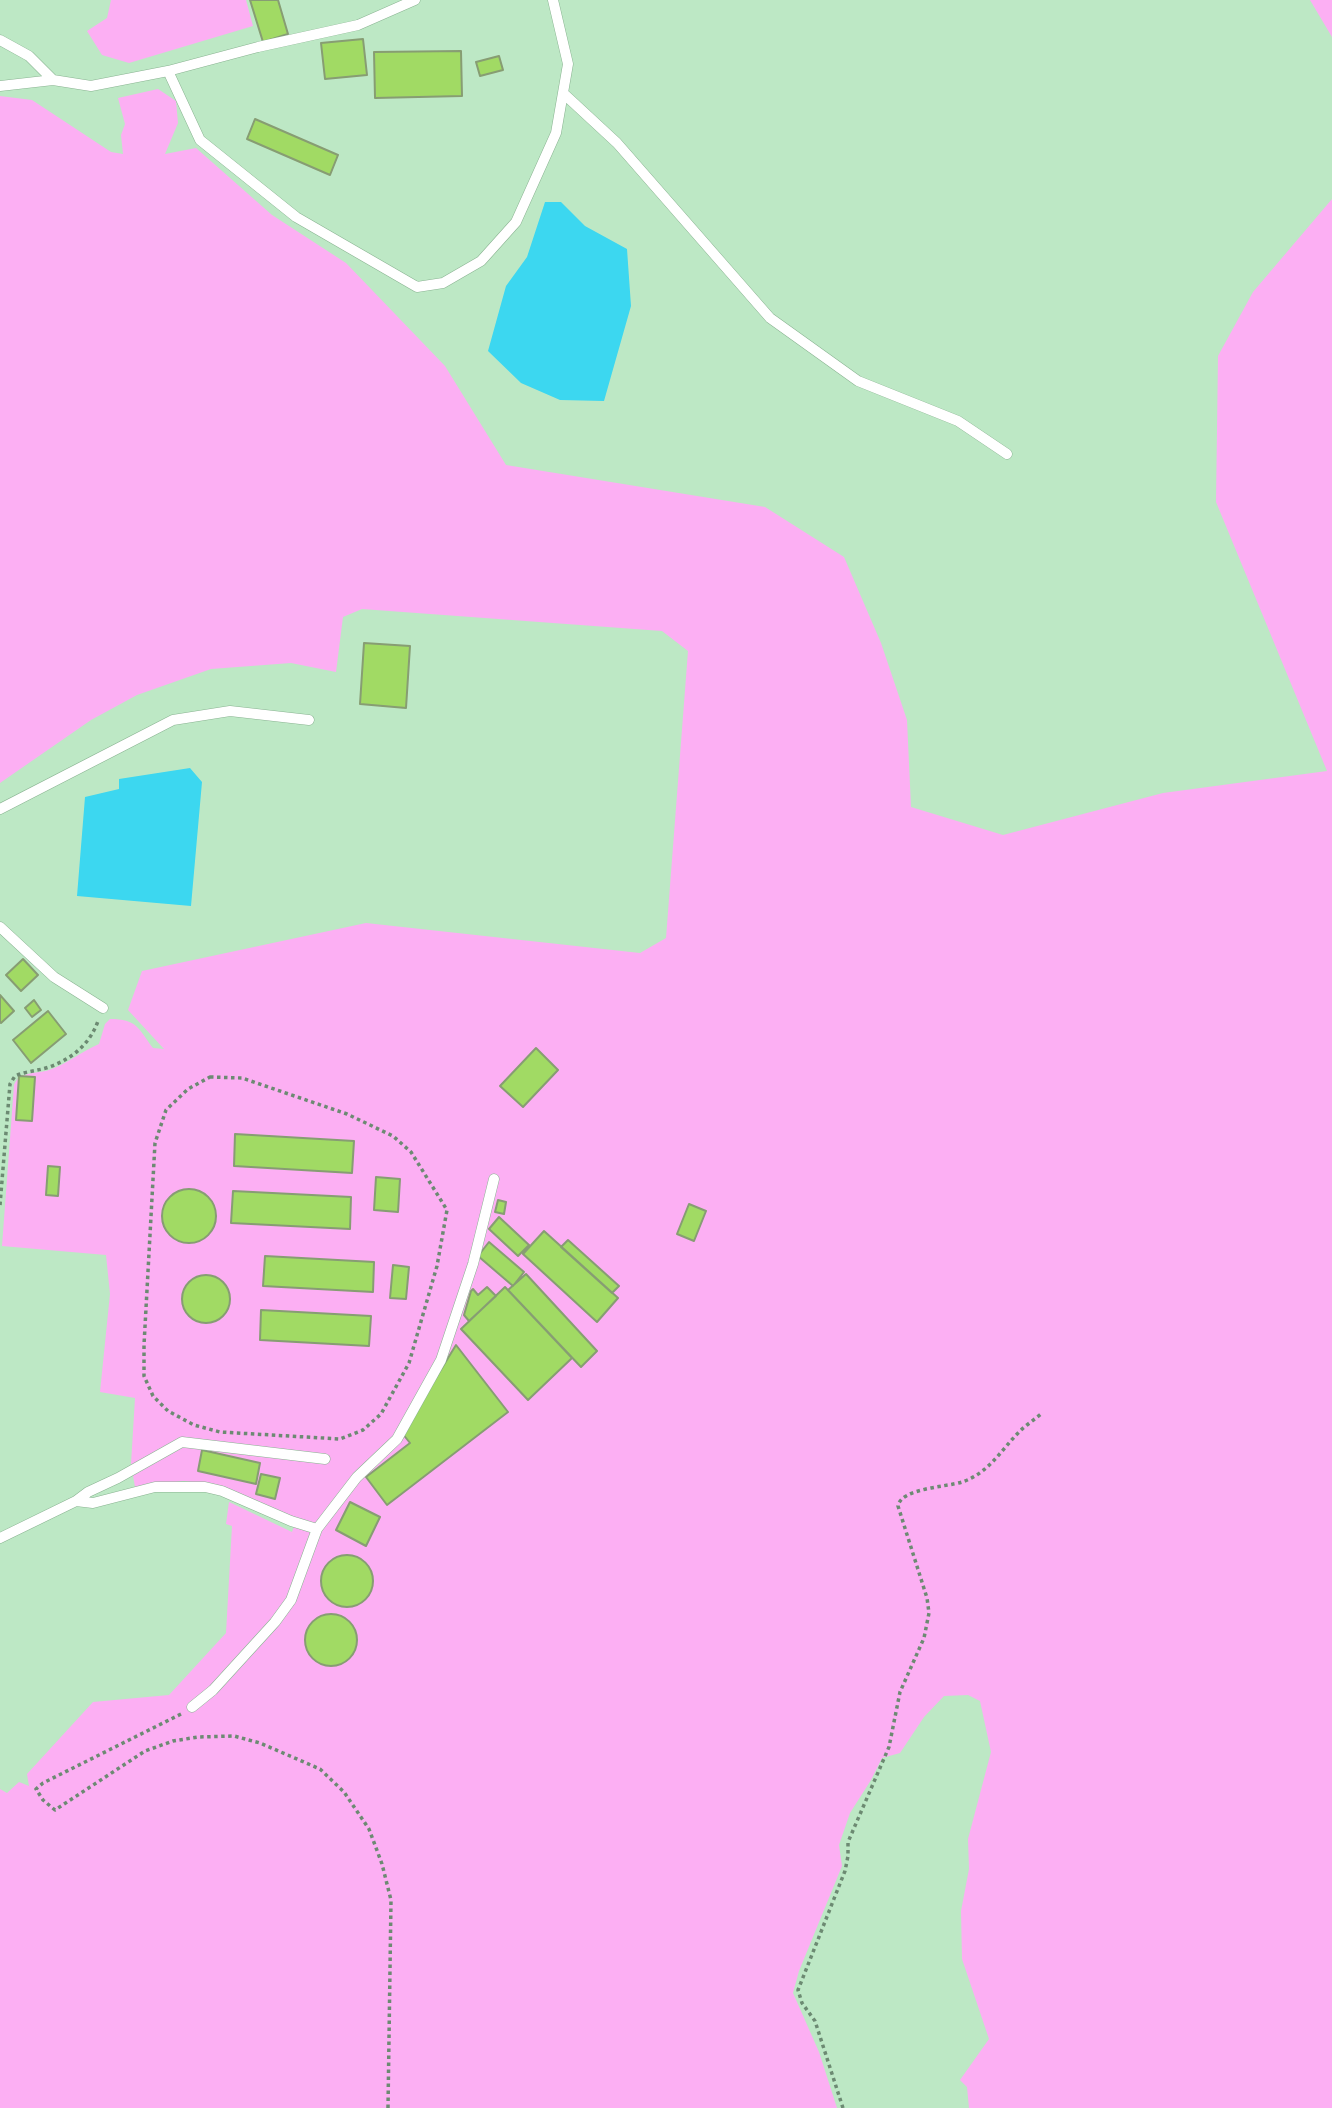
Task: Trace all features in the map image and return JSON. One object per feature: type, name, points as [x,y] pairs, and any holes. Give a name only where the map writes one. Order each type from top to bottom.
[{"type":"lane","points":[[0,86],[52,79],[91,86],[168,71],[258,47],[358,25],[402,3],[415,0]]},
{"type":"lane","points":[[168,71],[200,140],[296,218],[417,287],[443,284],[481,261],[516,222],[556,133],[568,64],[553,0]]},
{"type":"lane","points":[[0,40],[29,56],[52,79]]},
{"type":"lane","points":[[563,93],[617,144],[770,318],[858,381],[958,421],[1007,454]]},
{"type":"lane","points":[[0,809],[173,720],[230,711],[309,720]]},
{"type":"lane","points":[[0,927],[54,977],[103,1008]]},
{"type":"lane","points":[[192,1707],[213,1690],[275,1622],[291,1600],[317,1529],[356,1477],[397,1439],[441,1360],[473,1264],[494,1179]]},
{"type":"lane","points":[[0,1538],[76,1501],[182,1442],[325,1459]]},
{"type":"lane","points":[[76,1501],[93,1503],[155,1487],[205,1487],[222,1491],[291,1521],[317,1529]]},
{"type":"path","points":[[0,1205],[10,1084],[15,1076],[48,1067],[79,1051],[92,1037],[103,1008]]},
{"type":"path","points":[[210,1077],[242,1078],[347,1114],[393,1136],[411,1152],[447,1210],[437,1266],[409,1363],[381,1414],[363,1430],[340,1439],[220,1433],[194,1425],[168,1411],[153,1396],[144,1376],[155,1143],[166,1110],[188,1089],[210,1077]]},
{"type":"path","points":[[843,2108],[815,2021],[802,2003],[798,1990],[845,1871],[848,1842],[889,1747],[900,1692],[924,1638],[927,1624],[928,1598],[898,1506],[899,1501],[902,1497],[961,1482],[979,1474],[1041,1414]]},
{"type":"path","points":[[192,1707],[91,1757],[36,1789],[55,1811],[145,1751],[173,1741],[198,1737],[234,1736],[260,1743],[320,1769],[344,1792],[369,1829],[391,1900],[388,2108]]},
{"type":"shaded area","points":[[111,0],[246,0],[253,26],[129,63],[102,55],[87,31],[107,18]]},
{"type":"shaded area","points":[[1310,0],[1332,0],[1332,37]]},
{"type":"shaded area","points":[[158,89],[176,101],[178,123],[165,154],[196,148],[272,215],[346,263],[445,366],[506,465],[765,507],[844,557],[881,643],[907,720],[911,807],[1003,835],[1163,793],[1327,771],[1216,502],[1218,356],[1253,292],[1332,199],[1332,2108],[969,2108],[967,2087],[960,2080],[989,2039],[962,1959],[961,1911],[969,1869],[968,1839],[991,1752],[980,1701],[968,1695],[944,1696],[924,1717],[900,1753],[882,1758],[850,1813],[839,1845],[842,1866],[799,1971],[793,1993],[819,2052],[837,2108],[0,2108],[0,1789],[7,1793],[19,1782],[29,1786],[27,1774],[93,1702],[169,1695],[226,1633],[232,1526],[226,1524],[229,1502],[292,1532],[297,1519],[213,1485],[184,1481],[135,1487],[131,1464],[135,1398],[100,1392],[110,1294],[106,1255],[2,1246],[14,1085],[24,1075],[49,1070],[99,1044],[105,1024],[110,1019],[132,1023],[153,1048],[164,1049],[128,1010],[142,971],[366,923],[640,953],[666,938],[688,651],[662,631],[362,609],[343,617],[336,672],[291,663],[211,669],[137,695],[91,720],[0,783],[0,96],[32,100],[111,152],[123,154],[121,135],[125,124],[118,98]]},
{"type":"water","points":[[545,202],[561,202],[585,226],[627,249],[631,306],[604,401],[560,400],[521,383],[488,351],[506,286],[527,257]]},
{"type":"water","points":[[190,768],[202,782],[191,906],[77,896],[85,797],[119,789],[119,779]]},
{"type":"building","points":[[250,0],[278,0],[288,34],[263,42]]},
{"type":"building","points":[[363,39],[367,75],[325,79],[321,43]]},
{"type":"building","points":[[461,51],[462,96],[375,98],[374,52]]},
{"type":"building","points":[[499,56],[503,70],[480,76],[476,62]]},
{"type":"building","points":[[255,119],[338,155],[330,175],[247,139]]},
{"type":"building","points":[[364,643],[410,646],[406,708],[360,704]]},
{"type":"building","points":[[23,959],[38,975],[21,991],[6,975]]},
{"type":"building","points":[[0,995],[14,1011],[1,1023],[0,1022]]},
{"type":"building","points":[[34,1000],[41,1010],[32,1017],[25,1008]]},
{"type":"building","points":[[48,1011],[66,1034],[31,1063],[13,1040]]},
{"type":"building","points":[[536,1048],[558,1070],[523,1107],[500,1086]]},
{"type":"building","points":[[19,1076],[35,1077],[32,1121],[16,1120]]},
{"type":"building","points":[[235,1134],[354,1141],[352,1173],[234,1166]]},
{"type":"building","points":[[48,1166],[60,1167],[58,1196],[46,1195]]},
{"type":"building","points":[[376,1177],[400,1179],[398,1212],[374,1210]]},
{"type":"building","points":[[194,1189],[204,1193],[212,1201],[216,1216],[212,1231],[204,1239],[184,1243],[174,1239],[166,1231],[162,1211],[166,1201],[174,1193]]},
{"type":"building","points":[[233,1191],[351,1197],[350,1229],[231,1223]]},
{"type":"building","points":[[498,1200],[506,1202],[504,1214],[495,1212]]},
{"type":"building","points":[[689,1204],[706,1211],[694,1241],[677,1234]]},
{"type":"building","points":[[499,1217],[529,1245],[518,1256],[489,1229]]},
{"type":"building","points":[[544,1231],[618,1298],[597,1322],[523,1254]]},
{"type":"building","points":[[568,1240],[619,1286],[612,1293],[561,1247]]},
{"type":"building","points":[[489,1242],[524,1272],[513,1286],[478,1256]]},
{"type":"building","points":[[265,1256],[374,1262],[373,1292],[263,1286]]},
{"type":"building","points":[[393,1265],[409,1267],[406,1299],[390,1298]]},
{"type":"building","points":[[526,1274],[597,1351],[581,1367],[508,1290]]},
{"type":"building","points":[[206,1275],[215,1276],[223,1282],[229,1290],[229,1308],[223,1316],[215,1322],[206,1323],[197,1322],[189,1316],[183,1308],[182,1299],[183,1290],[189,1282],[197,1276]]},
{"type":"building","points":[[487,1287],[496,1296],[469,1321],[464,1315],[471,1291],[473,1289],[478,1295]]},
{"type":"building","points":[[505,1287],[572,1358],[528,1400],[461,1329]]},
{"type":"building","points":[[261,1310],[371,1316],[369,1346],[260,1340]]},
{"type":"building","points":[[456,1345],[508,1412],[387,1505],[366,1477],[410,1443],[402,1433]]},
{"type":"building","points":[[202,1450],[260,1463],[256,1484],[198,1471]]},
{"type":"building","points":[[261,1474],[280,1478],[275,1499],[256,1494]]},
{"type":"building","points":[[350,1502],[380,1517],[366,1546],[336,1530]]},
{"type":"building","points":[[347,1555],[357,1557],[365,1563],[371,1571],[371,1591],[365,1599],[357,1605],[347,1607],[337,1605],[329,1599],[323,1591],[321,1581],[323,1571],[329,1563],[337,1557]]},
{"type":"building","points":[[331,1614],[341,1616],[349,1622],[355,1630],[355,1650],[349,1658],[341,1664],[331,1666],[321,1664],[313,1658],[307,1650],[305,1640],[307,1630],[313,1622],[321,1616]]}]
